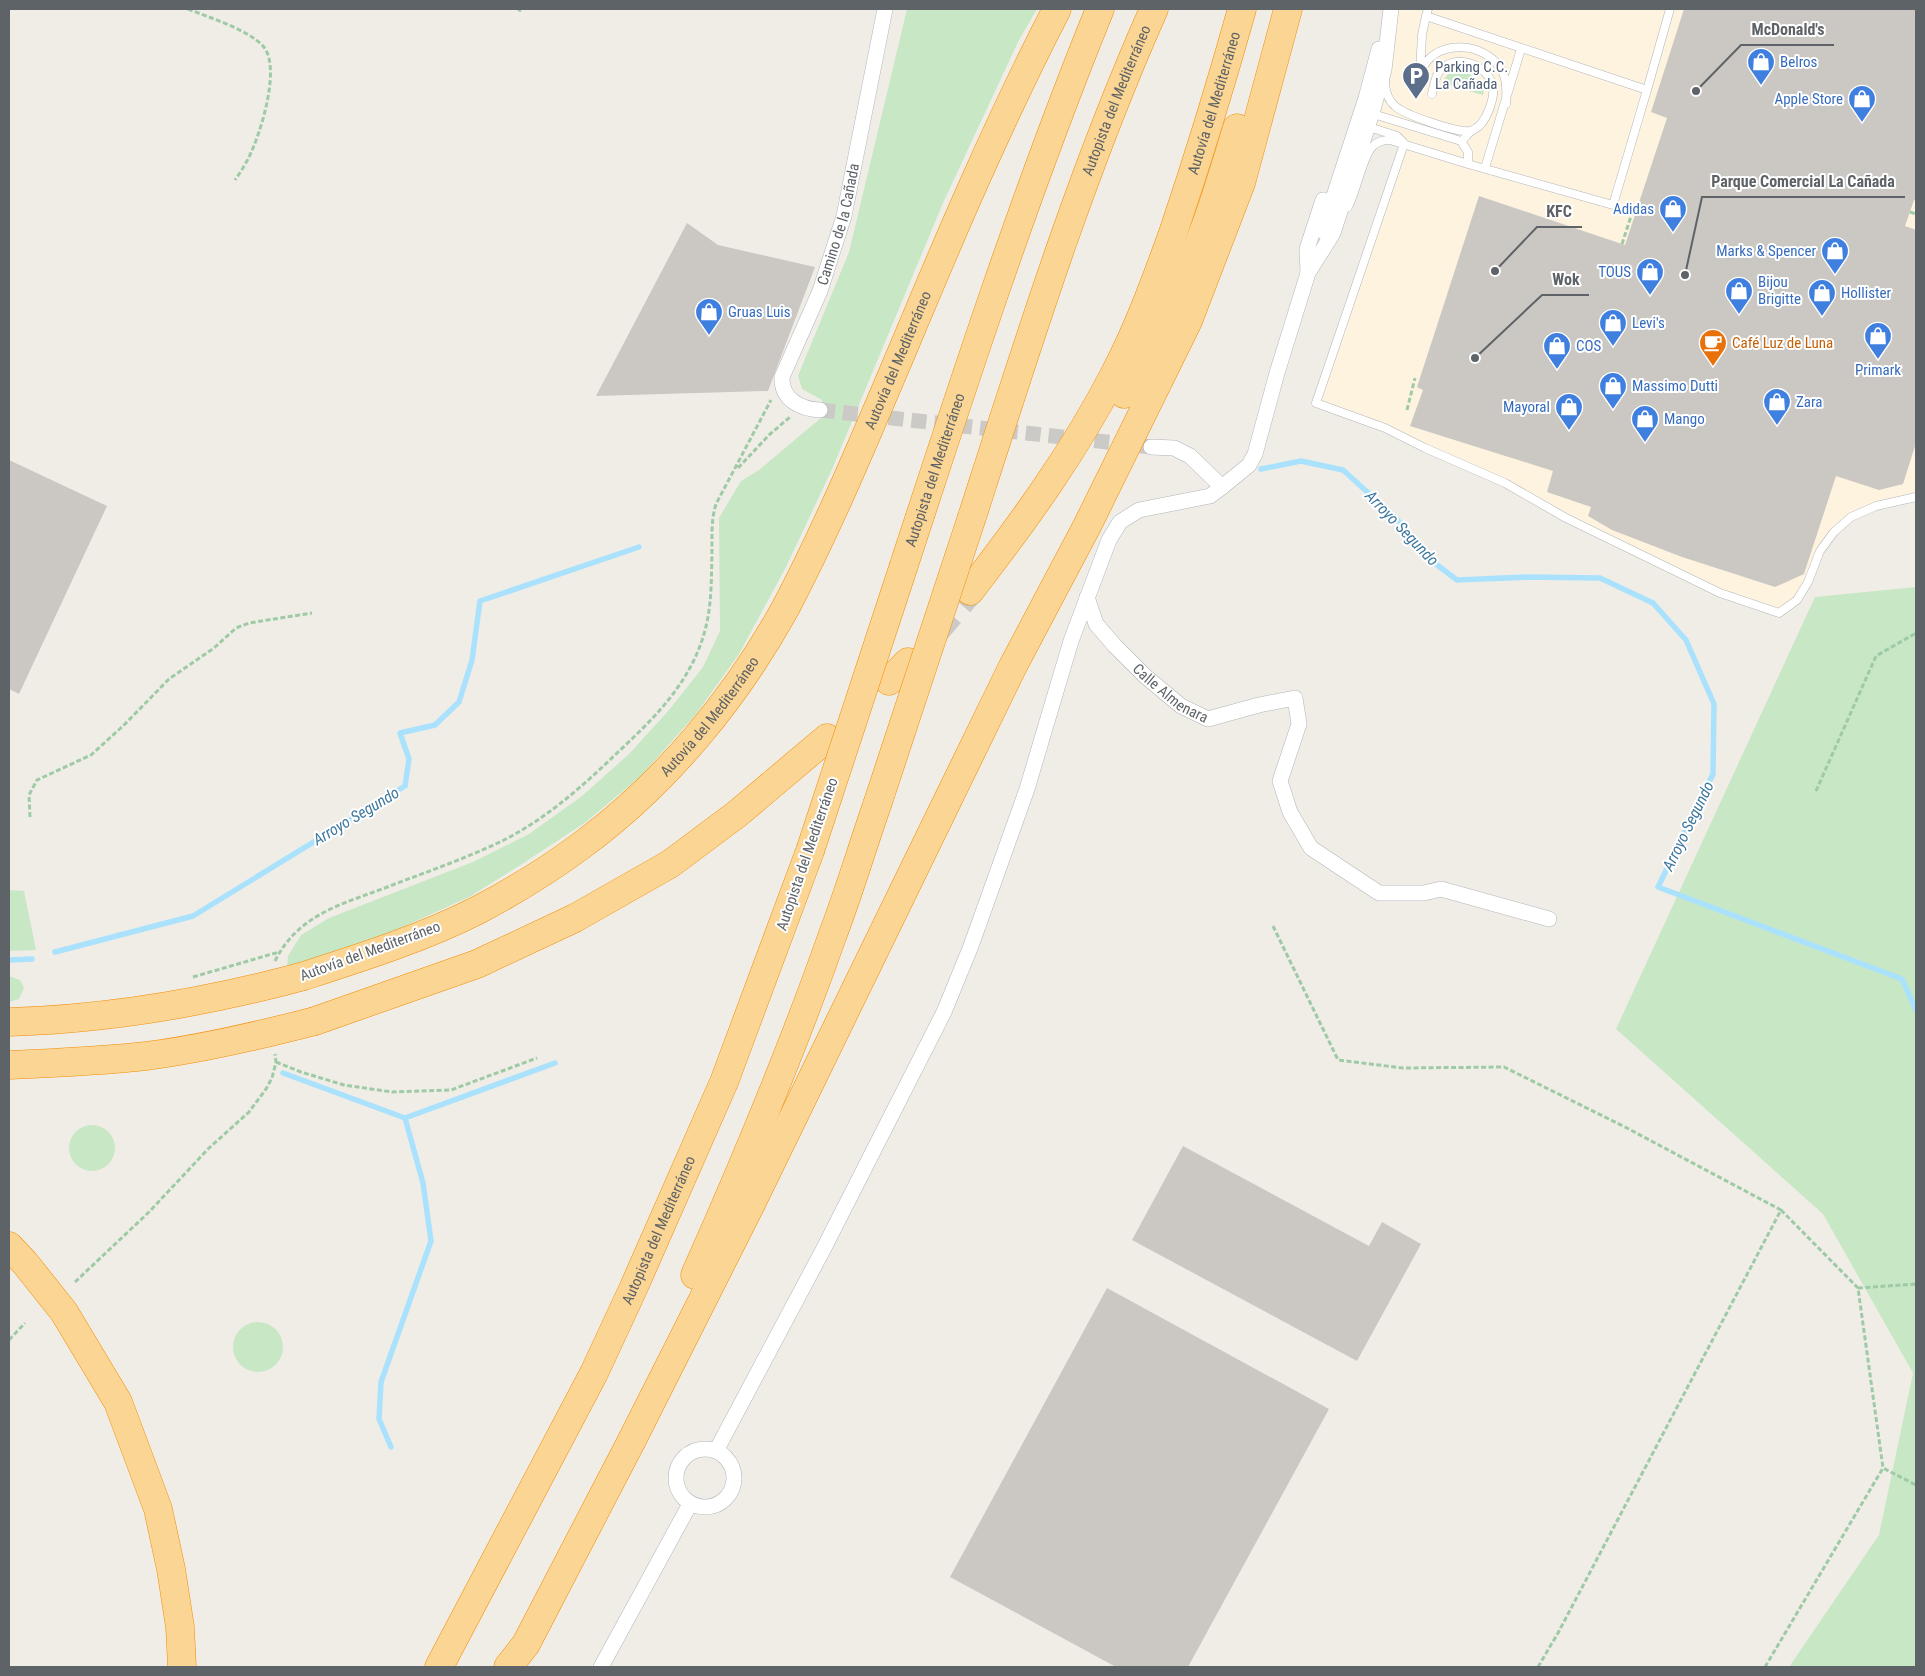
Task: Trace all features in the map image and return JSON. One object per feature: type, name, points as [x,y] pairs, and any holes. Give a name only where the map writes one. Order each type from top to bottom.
[{"type":"highway","name":"Autovía del Mediterráneo","points":[[9,1022],[88,1017],[142,1011],[247,992],[362,958],[415,938],[478,910],[528,881],[582,844],[631,804],[672,764],[710,719],[744,675],[784,609],[842,492],[974,184],[1057,9]]},
{"type":"highway","name":"Autopista del Mediterráneo","points":[[439,1667],[594,1373],[724,1082],[810,851],[972,358],[1039,165],[1100,9]]},
{"type":"highway","name":"Autopista del Mediterráneo","points":[[498,1667],[581,1510],[684,1302],[737,1181],[826,952],[877,805],[1029,341],[1134,52],[1154,9]]},
{"type":"highway","name":"Autovía del Mediterráneo","points":[[970,591],[1024,521],[1068,457],[1116,373],[1155,283],[1189,187],[1242,9]]},
{"type":"highway","points":[[1024,521],[1065,487],[1120,402],[1155,336],[1191,260],[1220,185],[1270,9]]},
{"type":"highway","points":[[508,1667],[526,1644],[641,1422],[754,1197],[1013,666],[1087,526],[1188,321],[1241,183],[1288,9]]},
{"type":"highway","points":[[889,681],[908,662]]},
{"type":"highway","points":[[9,1065],[148,1055],[256,1036],[315,1021],[477,964],[574,918],[670,864],[736,814],[827,738]]},
{"type":"highway","points":[[9,1246],[64,1312],[118,1402],[158,1509],[171,1569],[180,1627],[182,1667]]},
{"type":"street","name":"Camino de la Cañada","points":[[782,377],[820,291],[844,216],[885,9]]},
{"type":"street","points":[[716,1451],[828,1240],[944,1012],[971,946],[1027,789],[1071,641],[1109,540],[1120,522],[1139,510],[1210,496],[1249,465],[1255,454],[1308,273],[1333,233],[1364,119],[1380,43],[1390,9]]},
{"type":"street","points":[[1322,249],[1328,211],[1384,70],[1390,9]]},
{"type":"street","points":[[1308,273],[1307,249],[1313,229],[1370,52],[1380,43]]},
{"type":"street","points":[[782,377],[784,390],[792,400],[802,407],[816,410]]},
{"type":"street","points":[[1151,447],[1174,448],[1190,456],[1222,487]]},
{"type":"street","name":"Calle Almenara","points":[[1087,597],[1096,624],[1145,676],[1181,706],[1208,718],[1295,698],[1299,724],[1280,781],[1290,812],[1311,848],[1379,893],[1424,892],[1441,889],[1549,919]]},
{"type":"street","points":[[698,1450],[716,1451],[728,1460],[732,1467],[734,1479],[728,1496],[720,1504],[705,1508],[690,1504],[678,1492],[675,1480],[678,1466],[686,1456],[698,1450]]},
{"type":"street","points":[[600,1667],[690,1504]]},
{"type":"lane","points":[[1333,233],[1352,199],[1372,147],[1378,142],[1386,140],[1613,205],[1670,9]]},
{"type":"lane","points":[[1420,75],[1422,35],[1426,12],[1522,49],[1646,90]]},
{"type":"lane","points":[[1416,86],[1426,62],[1439,51],[1453,47],[1469,48],[1483,53],[1494,61],[1503,73],[1507,88],[1506,104]]},
{"type":"lane","points":[[1484,168],[1522,49]]},
{"type":"lane","points":[[1384,70],[1385,88],[1392,103],[1402,111],[1462,131],[1478,128],[1484,120],[1493,94],[1491,80],[1483,70],[1467,63],[1457,62],[1444,66],[1436,76],[1432,94]]},
{"type":"lane","points":[[1364,119],[1438,134],[1461,141],[1468,152],[1468,164]]},
{"type":"lane","points":[[1364,119],[1397,136],[1404,144]]},
{"type":"lane","points":[[1427,120],[1438,134]]},
{"type":"lane","points":[[1461,141],[1470,131]]},
{"type":"lane","points":[[1404,144],[1316,403],[1385,428],[1425,448],[1505,483],[1566,518],[1720,593],[1779,613],[1797,600],[1808,582],[1820,551],[1834,532],[1851,517],[1876,506],[1916,497]]},
{"type":"path","points":[[188,9],[241,31],[266,48],[271,77],[258,134],[248,158],[235,180]]},
{"type":"path","points":[[1910,212],[1916,214]]},
{"type":"path","points":[[1622,244],[1632,213]]},
{"type":"path","points":[[272,969],[279,952],[289,938],[304,924],[325,911],[463,858],[525,828],[555,808],[582,786],[656,715],[680,684],[693,661],[707,627],[716,504],[782,377]]},
{"type":"path","points":[[1407,410],[1416,378]]},
{"type":"path","points":[[733,474],[785,420],[794,414],[816,410]]},
{"type":"path","points":[[30,817],[29,795],[36,780],[91,755],[123,726],[169,679],[214,648],[236,628],[249,623],[312,613]]},
{"type":"path","points":[[1816,791],[1876,656],[1916,633]]},
{"type":"path","points":[[1273,926],[1338,1060],[1403,1068],[1504,1067],[1625,1127],[1781,1210],[1858,1288],[1883,1468],[1765,1667]]},
{"type":"path","points":[[75,1282],[149,1212],[209,1148],[249,1112],[269,1084],[276,1062],[275,1052]]},
{"type":"path","points":[[276,1062],[344,1085],[392,1092],[451,1090],[537,1058]]},
{"type":"path","points":[[1538,1667],[1558,1633],[1781,1210]]},
{"type":"path","points":[[1858,1288],[1916,1284]]},
{"type":"path","points":[[9,1340],[25,1323]]},
{"type":"path","points":[[1883,1468],[1916,1485]]},
{"type":"shaded area","points":[[1391,9],[1916,9],[1916,497],[1851,517],[1834,532],[1797,600],[1779,613],[1720,593],[1505,483],[1316,403],[1404,144],[1368,127]]},
{"type":"green space","points":[[907,9],[1037,9],[1018,42],[943,203],[833,467],[786,567],[739,654],[696,714],[641,776],[586,822],[469,897],[334,956],[287,969],[288,956],[301,935],[329,918],[473,862],[529,834],[582,796],[629,754],[669,710],[703,667],[720,631],[719,518],[741,481],[759,470],[822,417],[822,400],[802,389],[798,376],[849,252]]},
{"type":"green space","points":[[1462,71],[1478,81],[1484,91],[1483,95],[1444,84],[1443,81],[1448,74]]},
{"type":"green space","points":[[1916,587],[1916,1667],[1789,1667],[1879,1535],[1913,1373],[1823,1214],[1616,1029],[1815,597]]},
{"type":"green space","points":[[9,890],[24,891],[36,950],[9,951]]},
{"type":"green space","points":[[9,976],[20,980],[24,988],[19,999],[9,1002]]},
{"type":"green space","points":[[87,1125],[97,1125],[111,1135],[115,1148],[111,1161],[105,1167],[97,1171],[87,1171],[73,1161],[69,1153],[69,1143],[79,1129]]},
{"type":"green space","points":[[258,1322],[268,1324],[276,1329],[281,1337],[283,1347],[281,1357],[276,1365],[268,1370],[258,1372],[248,1370],[240,1365],[235,1357],[233,1347],[235,1337],[240,1329],[248,1324]]},
{"type":"building","points":[[1684,9],[1916,9],[1916,201],[1914,200],[1905,226],[1916,230],[1916,443],[1903,484],[1879,490],[1836,476],[1804,574],[1775,587],[1682,557],[1612,530],[1588,516],[1591,507],[1547,492],[1553,471],[1410,426],[1423,390],[1417,387],[1479,196],[1625,245],[1667,118],[1651,112]]},
{"type":"building","name":"Gruas Luis","points":[[687,223],[718,245],[815,267],[768,391],[596,396]]},
{"type":"building","points":[[9,460],[107,506],[19,694],[9,689]]},
{"type":"building","points":[[1183,1146],[1369,1246],[1382,1222],[1421,1244],[1357,1361],[1132,1240]]},
{"type":"building","points":[[1107,1288],[1329,1409],[1188,1667],[1116,1667],[950,1577]]},
{"type":"waterway","name":"Arroyo Segundo","points":[[1261,469],[1301,461],[1343,470],[1396,518],[1424,555],[1457,580],[1529,577],[1600,578],[1653,603],[1686,640],[1714,704],[1713,774],[1658,887],[1902,979],[1916,1010]]},
{"type":"waterway","name":"Arroyo Segundo","points":[[55,952],[193,916],[405,786],[409,759],[400,733],[435,725],[459,702],[472,660],[480,601],[639,547]]},
{"type":"waterway","name":"Arroyo Segundo","points":[[9,960],[32,959]]},
{"type":"waterway","points":[[405,1118],[555,1063]]},
{"type":"waterway","points":[[283,1073],[405,1118],[423,1183],[431,1241],[381,1382],[379,1419],[391,1447]]},
{"type":"tunnel","points":[[820,410],[1151,447]]},
{"type":"tunnel","points":[[932,635],[970,591]]},
{"type":"place","name":"Belros","points":[[1761,86]]},
{"type":"place","name":"McDonald's","points":[[1696,91]]},
{"type":"place","name":"Parking C.C. La Cañada","points":[[1416,100]]},
{"type":"place","name":"Apple Store","points":[[1862,123]]},
{"type":"place","name":"Adidas","points":[[1673,233]]},
{"type":"place","name":"KFC","points":[[1495,271]]},
{"type":"place","name":"Parque Comercial La Cañada","points":[[1685,275]]},
{"type":"place","name":"Marks & Spencer","points":[[1835,275]]},
{"type":"place","name":"TOUS","points":[[1650,296]]},
{"type":"place","name":"Bijou Brigitte","points":[[1739,315]]},
{"type":"place","name":"Hollister","points":[[1822,317]]},
{"type":"place","name":"Gruas Luis","points":[[709,336]]},
{"type":"place","name":"Levi's","points":[[1613,347]]},
{"type":"place","name":"Wok","points":[[1475,358]]},
{"type":"place","name":"Primark","points":[[1878,360]]},
{"type":"place","name":"Café Luz de Luna","points":[[1713,367]]},
{"type":"place","name":"COS","points":[[1557,370]]},
{"type":"place","name":"Massimo Dutti","points":[[1613,410]]},
{"type":"place","name":"Zara","points":[[1777,426]]},
{"type":"place","name":"Mayoral","points":[[1569,431]]},
{"type":"place","name":"Mango","points":[[1645,443]]}]
